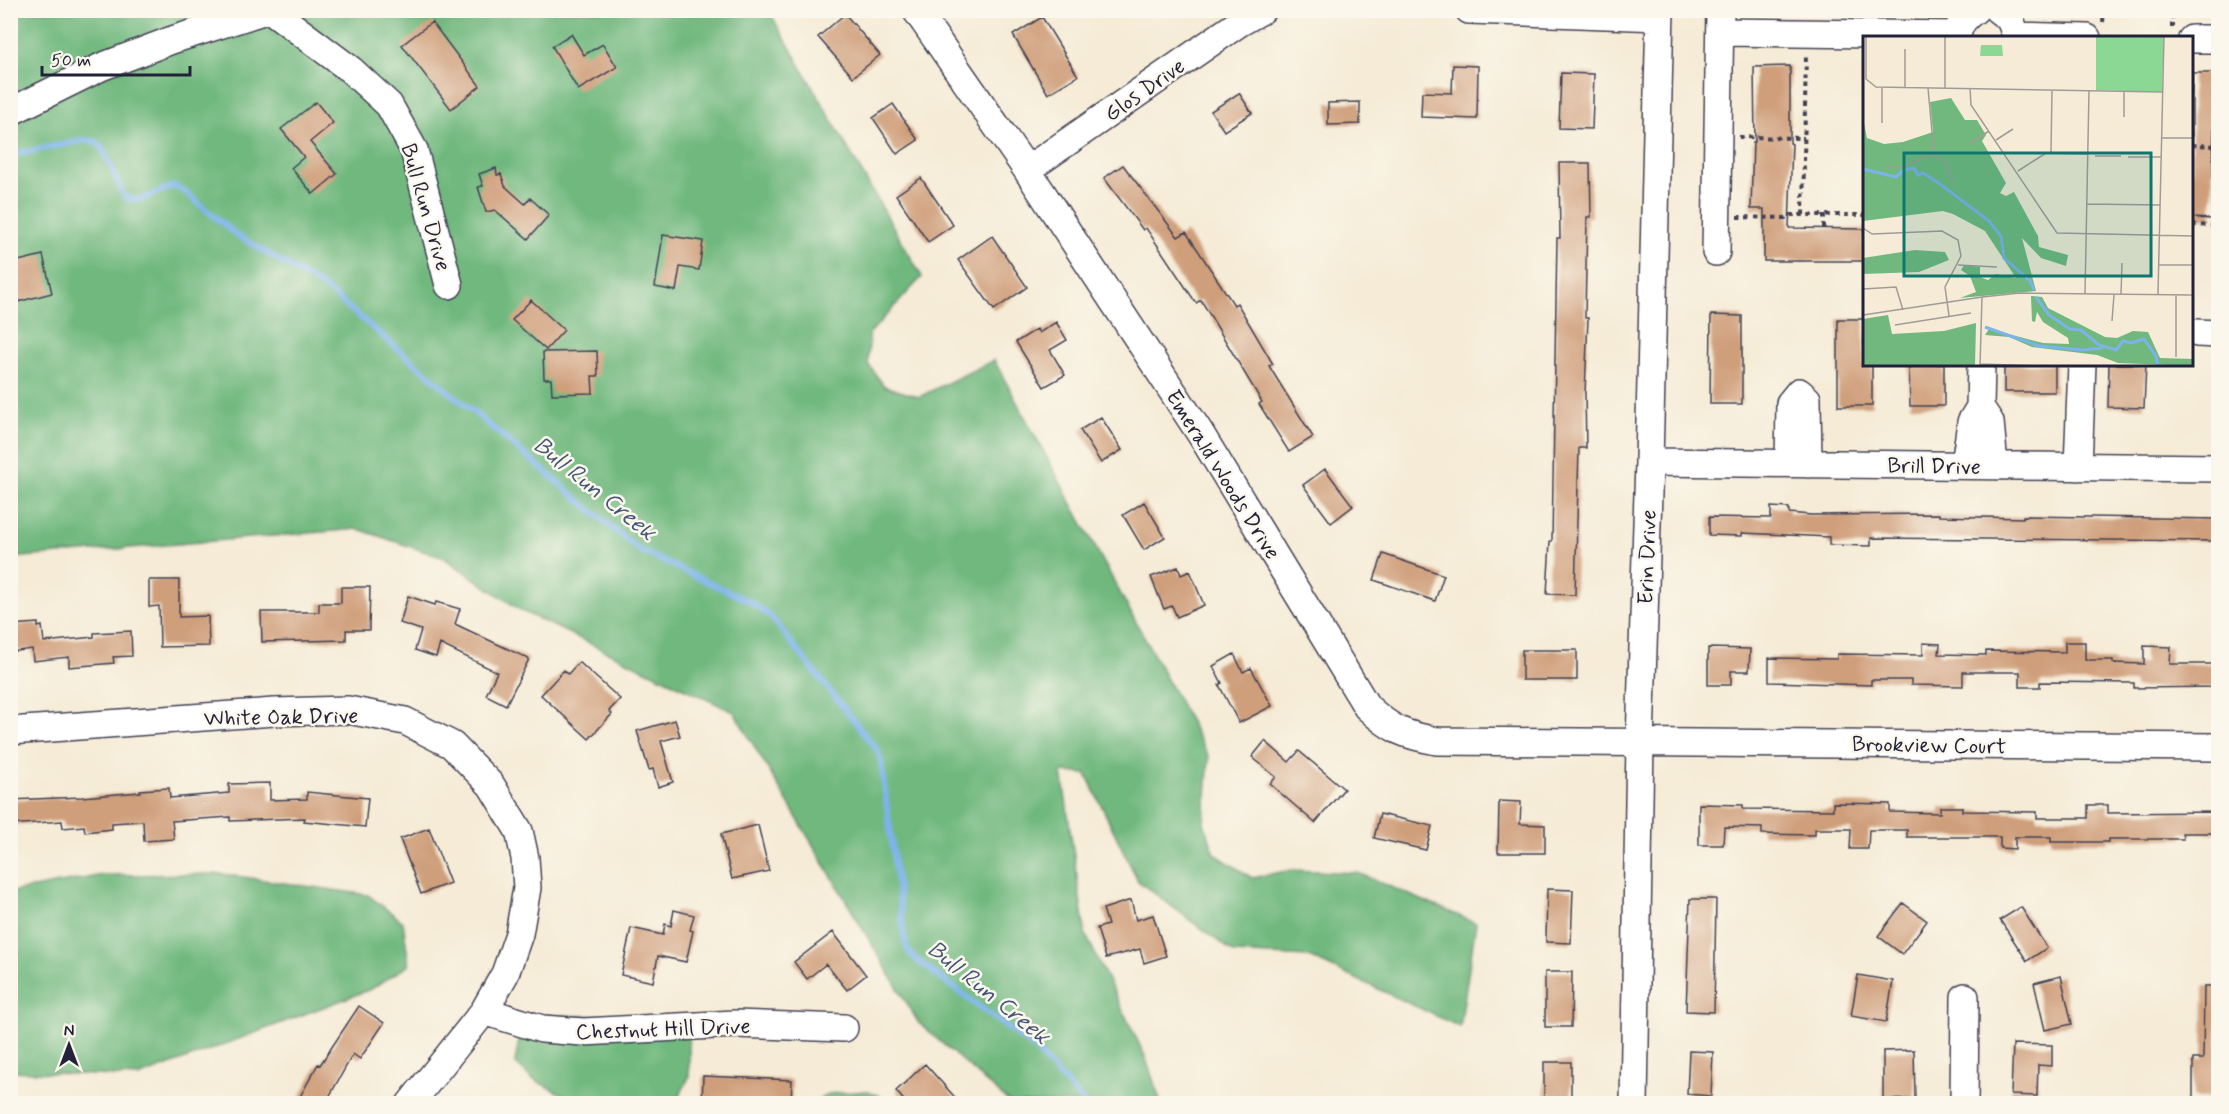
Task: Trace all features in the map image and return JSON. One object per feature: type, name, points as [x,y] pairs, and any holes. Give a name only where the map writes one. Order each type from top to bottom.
[{"type":"street","points":[[10,112],[101,67],[172,40],[266,10]]},
{"type":"street","name":"Bull Run Drive","points":[[271,10],[351,70],[389,105],[414,150],[449,285]]},
{"type":"street","name":"Emerald Woods Drive","points":[[916,10],[1027,170],[1200,433],[1367,707],[1384,723],[1407,735],[1437,741],[1640,742]]},
{"type":"street","name":"Glos Drive","points":[[1027,170],[1239,22],[1262,10]]},
{"type":"street","points":[[1469,10],[1660,14]]},
{"type":"street","name":"Erin Drive","points":[[1634,1104],[1640,742],[1650,462],[1660,14]]},
{"type":"street","points":[[1716,252],[1720,21],[1963,22]]},
{"type":"street","points":[[2011,23],[2077,36]]},
{"type":"street","points":[[2193,36],[2218,39]]},
{"type":"street","points":[[1965,465],[1971,422],[1980,407],[1981,366]]},
{"type":"street","points":[[2078,467],[2082,366]]},
{"type":"street","points":[[1980,407],[1990,422],[1994,465]]},
{"type":"street","name":"Brill Drive","points":[[1650,462],[2218,468]]},
{"type":"street","name":"White Oak Drive","points":[[10,731],[274,712],[348,710],[405,721],[452,745],[491,785],[519,831],[525,858],[527,888],[519,934],[505,974],[484,1011],[410,1104]]},
{"type":"street","name":"Brookview Court","points":[[1640,742],[2218,747]]},
{"type":"street","points":[[1964,1104],[1965,998]]},
{"type":"street","name":"Chestnut Hill Drive","points":[[484,1011],[542,1029],[583,1032],[735,1024],[844,1028]]},
{"type":"path","points":[[2172,10],[2182,35]]},
{"type":"path","points":[[1803,214],[1806,43]]},
{"type":"path","points":[[1718,136],[1804,138]]},
{"type":"path","points":[[2193,145],[2218,146]]},
{"type":"path","points":[[1717,217],[1785,218],[1791,214],[1863,215]]},
{"type":"path","points":[[1824,215],[1824,228]]},
{"type":"path","points":[[2193,225],[2218,226]]},
{"type":"green space","points":[[11,11],[769,11],[922,277],[869,334],[868,364],[884,386],[919,397],[994,360],[1209,757],[1204,823],[1215,854],[1252,878],[1291,870],[1358,873],[1476,923],[1460,1027],[1309,957],[1234,953],[1138,881],[1086,774],[1062,772],[1085,933],[1145,1056],[1161,1103],[1010,1103],[918,1022],[734,712],[522,611],[444,558],[358,529],[11,558]]},
{"type":"green space","points":[[222,874],[368,895],[403,922],[409,965],[371,989],[138,1077],[11,1071],[11,892],[103,875]]},
{"type":"green space","points":[[545,1015],[665,1018],[689,1036],[689,1077],[676,1103],[579,1103],[532,1079],[515,1063],[519,1039]]},
{"type":"green space","points":[[867,1091],[880,1096],[883,1103],[815,1103],[828,1094]]},
{"type":"building","points":[[845,14],[880,55],[853,77],[818,37]]},
{"type":"building","points":[[1042,17],[1078,76],[1048,94],[1013,35]]},
{"type":"building","points":[[432,22],[480,86],[451,109],[402,45]]},
{"type":"building","points":[[571,34],[584,55],[603,44],[617,67],[578,90],[552,46]]},
{"type":"building","points":[[1453,65],[1478,66],[1477,119],[1421,117],[1422,92],[1452,93]]},
{"type":"building","points":[[1790,66],[1790,143],[1792,144],[1789,228],[1863,229],[1863,261],[1764,261],[1764,209],[1751,209],[1753,142],[1755,142],[1754,67]]},
{"type":"building","points":[[1561,73],[1594,74],[1592,129],[1559,128]]},
{"type":"building","points":[[2193,73],[2215,73],[2212,219],[2193,218]]},
{"type":"building","points":[[1239,93],[1252,113],[1224,131],[1211,111]]},
{"type":"building","points":[[316,102],[333,123],[310,142],[337,174],[313,194],[291,168],[304,157],[281,129]]},
{"type":"building","points":[[1360,102],[1360,124],[1328,125],[1328,103]]},
{"type":"building","points":[[893,104],[918,140],[897,154],[873,118]]},
{"type":"building","points":[[1559,163],[1590,163],[1591,217],[1587,217],[1585,318],[1588,318],[1585,393],[1586,448],[1579,448],[1575,595],[1547,594],[1550,541],[1552,541],[1557,238],[1560,238]]},
{"type":"building","points":[[1123,165],[1178,237],[1186,232],[1234,305],[1237,303],[1273,364],[1269,366],[1313,437],[1289,452],[1259,404],[1262,402],[1201,300],[1196,303],[1146,228],[1143,230],[1104,178]]},
{"type":"building","points":[[496,168],[497,175],[501,174],[505,186],[525,204],[530,198],[549,215],[528,239],[495,210],[486,212],[478,187],[483,186],[479,174]]},
{"type":"building","points":[[921,178],[953,225],[928,242],[896,195]]},
{"type":"building","points":[[663,235],[703,241],[699,270],[680,267],[676,291],[655,287]]},
{"type":"building","points":[[992,236],[1027,287],[994,310],[958,260]]},
{"type":"building","points":[[43,255],[52,293],[10,304],[10,263]]},
{"type":"building","points":[[531,300],[564,330],[546,350],[512,320]]},
{"type":"building","points":[[1711,315],[1742,316],[1742,404],[1710,404]]},
{"type":"building","points":[[1838,319],[1863,319],[1863,366],[1872,366],[1872,406],[1838,406]]},
{"type":"building","points":[[1056,322],[1067,340],[1050,350],[1065,375],[1044,387],[1016,342],[1037,329],[1039,333]]},
{"type":"building","points":[[597,351],[598,376],[592,376],[593,393],[552,394],[551,379],[544,379],[543,352]]},
{"type":"building","points":[[1909,366],[1944,366],[1944,406],[1910,406]]},
{"type":"building","points":[[2004,366],[2055,366],[2055,392],[2004,392]]},
{"type":"building","points":[[2109,366],[2146,366],[2144,408],[2108,407]]},
{"type":"building","points":[[1101,417],[1122,450],[1101,463],[1080,430]]},
{"type":"building","points":[[1325,469],[1353,506],[1331,523],[1303,485]]},
{"type":"building","points":[[1144,502],[1165,537],[1144,550],[1123,515]]},
{"type":"building","points":[[1771,507],[1789,508],[1789,513],[1811,515],[1939,514],[1939,516],[2023,518],[2023,516],[2218,519],[2218,541],[1871,538],[1871,546],[1829,545],[1829,537],[1742,533],[1742,536],[1709,535],[1709,517],[1771,518]]},
{"type":"building","points":[[1383,554],[1444,575],[1435,601],[1374,580]]},
{"type":"building","points":[[1178,567],[1181,575],[1190,571],[1204,605],[1177,617],[1172,606],[1164,609],[1151,577]]},
{"type":"building","points":[[149,580],[179,580],[179,617],[208,616],[209,646],[160,647],[159,606],[149,607]]},
{"type":"building","points":[[341,587],[370,587],[369,630],[346,630],[346,640],[262,642],[261,612],[319,612],[319,603],[341,603]]},
{"type":"building","points":[[408,596],[435,605],[436,602],[460,609],[455,624],[529,659],[506,705],[486,695],[497,672],[440,644],[436,657],[415,650],[421,630],[400,623]]},
{"type":"building","points":[[38,623],[38,627],[42,626],[44,642],[94,637],[94,633],[131,631],[132,656],[113,657],[114,663],[69,667],[69,657],[33,661],[32,649],[10,652],[10,625]]},
{"type":"building","points":[[2065,642],[2085,642],[2085,660],[2113,660],[2113,663],[2144,664],[2144,646],[2171,647],[2170,664],[2218,664],[2218,687],[2134,688],[2134,683],[2040,682],[2040,687],[2020,687],[2020,672],[1963,672],[1963,686],[1911,685],[1911,680],[1871,680],[1871,685],[1769,682],[1769,658],[1837,659],[1837,654],[1923,655],[1923,643],[1940,644],[1939,654],[1986,655],[1986,651],[2065,652]]},
{"type":"building","points":[[1708,648],[1750,649],[1749,671],[1731,671],[1731,685],[1708,685]]},
{"type":"building","points":[[1522,650],[1577,650],[1577,680],[1522,680]]},
{"type":"building","points":[[1234,654],[1243,672],[1251,668],[1272,706],[1239,723],[1219,685],[1222,683],[1213,666]]},
{"type":"building","points":[[579,662],[620,699],[609,711],[612,714],[589,739],[541,695],[564,670],[568,674]]},
{"type":"building","points":[[675,720],[680,736],[661,741],[673,782],[658,787],[653,769],[649,770],[637,731]]},
{"type":"building","points":[[1265,741],[1289,762],[1299,751],[1344,789],[1315,823],[1270,784],[1276,777],[1252,757]]},
{"type":"building","points":[[270,783],[270,800],[307,799],[307,792],[368,798],[365,827],[304,821],[305,818],[230,821],[230,817],[172,821],[174,839],[144,841],[143,821],[112,823],[112,829],[85,832],[84,826],[63,828],[62,821],[10,825],[10,800],[82,797],[169,788],[170,798],[229,793],[229,784]]},
{"type":"building","points":[[1499,801],[1521,802],[1520,824],[1545,825],[1545,853],[1498,853]]},
{"type":"building","points":[[1833,803],[1890,804],[1890,812],[1940,813],[1940,807],[1962,807],[1962,811],[2037,812],[2037,818],[2088,818],[2088,805],[2108,805],[2108,813],[2218,812],[2218,833],[2182,833],[2183,839],[2108,839],[2108,842],[2051,842],[2051,837],[2015,837],[2015,849],[2000,848],[2000,837],[1907,837],[1907,830],[1869,830],[1868,849],[1850,849],[1851,829],[1815,829],[1815,835],[1762,834],[1762,828],[1724,827],[1723,845],[1699,845],[1699,804],[1743,805],[1743,809],[1833,810]]},
{"type":"building","points":[[1380,814],[1432,826],[1426,850],[1374,838]]},
{"type":"building","points":[[758,825],[769,871],[732,879],[721,834]]},
{"type":"building","points":[[429,828],[450,883],[421,894],[400,839]]},
{"type":"building","points":[[1547,889],[1573,890],[1571,943],[1546,942]]},
{"type":"building","points":[[1690,899],[1716,899],[1714,1012],[1686,1011]]},
{"type":"building","points":[[1131,900],[1136,920],[1153,915],[1166,956],[1144,963],[1140,949],[1106,958],[1097,928],[1108,925],[1103,909]]},
{"type":"building","points":[[1903,903],[1927,921],[1902,954],[1878,936]]},
{"type":"building","points":[[2021,907],[2047,948],[2027,961],[2000,920]]},
{"type":"building","points":[[674,910],[694,915],[686,962],[658,956],[653,982],[621,975],[631,928],[663,935],[665,924],[671,926]]},
{"type":"building","points":[[833,932],[866,975],[847,990],[826,964],[807,979],[794,962]]},
{"type":"building","points":[[1545,972],[1572,972],[1571,1027],[1545,1027]]},
{"type":"building","points":[[1858,975],[1893,981],[1886,1022],[1851,1016]]},
{"type":"building","points":[[2061,976],[2072,1024],[2045,1030],[2034,983]]},
{"type":"building","points":[[2204,986],[2218,986],[2218,1098],[2193,1098],[2193,1059],[2203,1059]]},
{"type":"building","points":[[359,1006],[384,1023],[360,1059],[353,1054],[325,1104],[296,1104],[318,1064],[320,1065]]},
{"type":"building","points":[[2013,1044],[2052,1045],[2052,1066],[2038,1065],[2037,1096],[2011,1095]]},
{"type":"building","points":[[1914,1050],[1915,1099],[1883,1100],[1883,1051]]},
{"type":"building","points":[[1689,1051],[1713,1052],[1711,1096],[1687,1094]]},
{"type":"building","points":[[1544,1062],[1571,1062],[1571,1104],[1544,1104]]},
{"type":"building","points":[[925,1064],[961,1104],[907,1104],[896,1091]]},
{"type":"building","points":[[703,1076],[792,1080],[791,1104],[702,1103]]},
{"type":"waterway","name":"Bull Run Creek","points":[[10,155],[88,140],[96,142],[104,152],[127,199],[138,200],[174,186],[184,191],[235,234],[325,288],[639,550],[751,602],[771,617],[878,751],[907,949],[914,958],[1033,1047],[1085,1104]]}]
